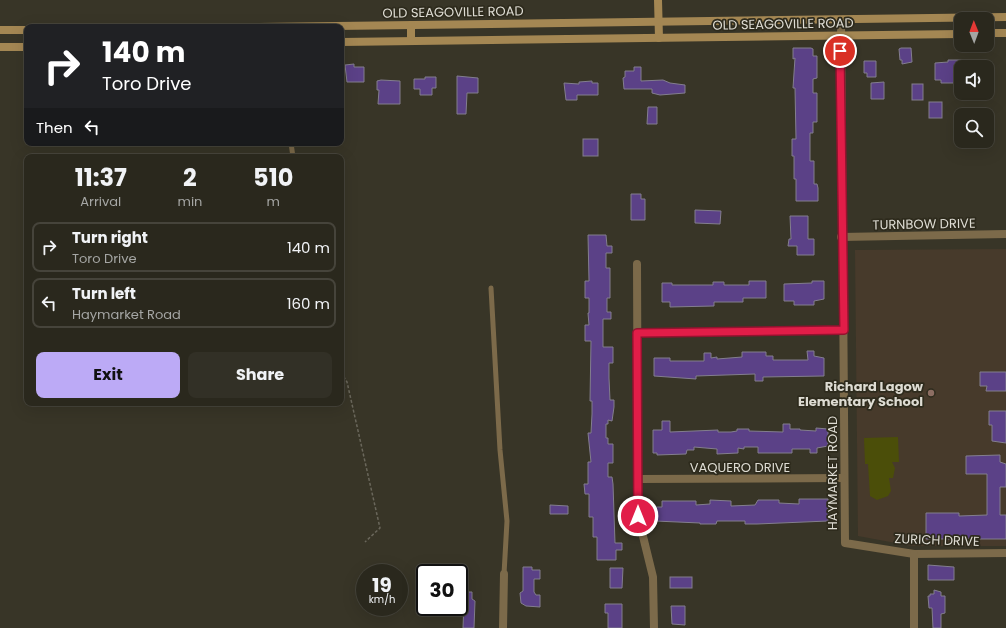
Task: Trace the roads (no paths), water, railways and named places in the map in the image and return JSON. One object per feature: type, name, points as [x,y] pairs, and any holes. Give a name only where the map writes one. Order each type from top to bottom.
[{"type":"main road","points":[[658,0],[659,38]]},
{"type":"main road","name":"OLD SEAGOVILLE ROAD","points":[[344,26],[1006,17]]},
{"type":"main road","points":[[411,25],[411,41]]},
{"type":"main road","points":[[0,30],[24,30]]},
{"type":"main road","points":[[994,34],[1006,33]]},
{"type":"main road","name":"OLD SEAGOVILLE ROAD","points":[[344,42],[954,34]]},
{"type":"main road","points":[[0,47],[24,47]]},
{"type":"street","name":"HAYMARKET ROAD","points":[[840,20],[841,237],[844,330],[844,542]]},
{"type":"street","name":"TURNBOW DRIVE","points":[[841,237],[1006,234]]},
{"type":"street","points":[[637,264],[638,516],[653,577],[654,628]]},
{"type":"street","points":[[637,333],[844,330]]},
{"type":"street","name":"VAQUERO DRIVE","points":[[638,479],[843,478]]},
{"type":"street","name":"ZURICH DRIVE","points":[[844,542],[914,554],[1006,554]]},
{"type":"street","points":[[914,554],[914,628]]},
{"type":"street","points":[[503,628],[504,574]]},
{"type":"lane","points":[[491,288],[500,450],[507,521],[504,574]]},
{"type":"place","name":"Richard Lagow Elementary School","points":[[931,393]]}]
